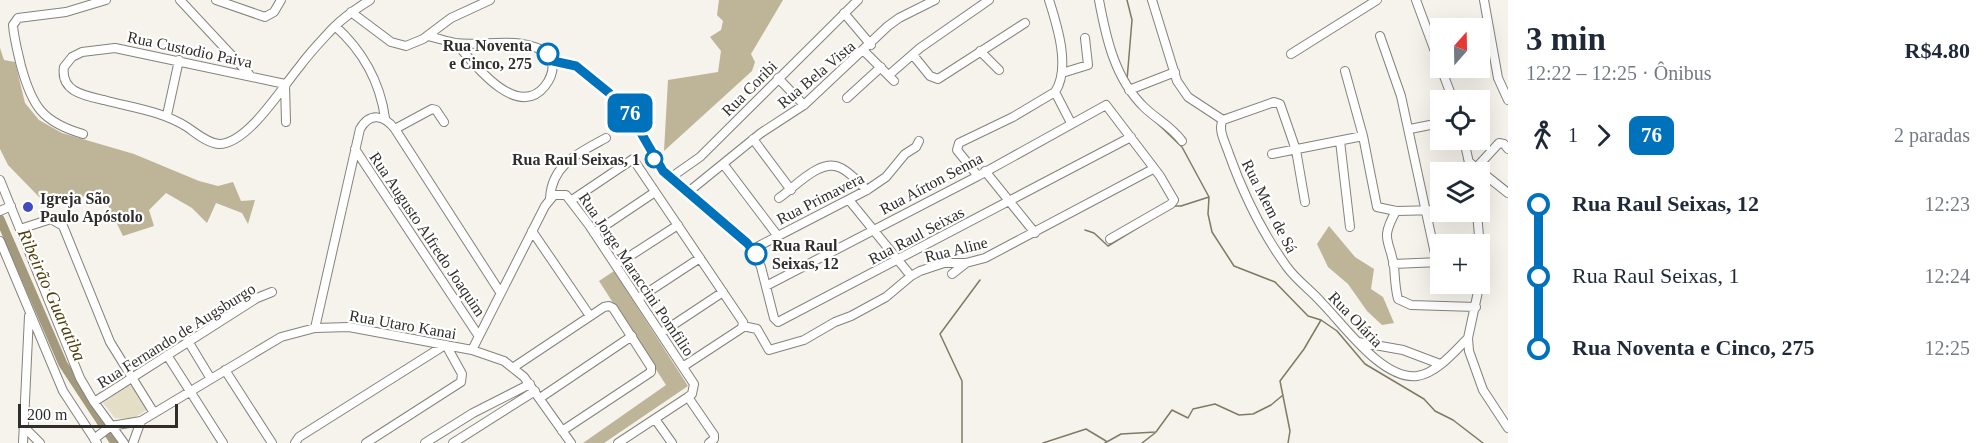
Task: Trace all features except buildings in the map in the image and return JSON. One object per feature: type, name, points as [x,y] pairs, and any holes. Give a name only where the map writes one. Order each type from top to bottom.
[{"type":"street","points":[[66,12],[74,0]]},
{"type":"street","points":[[83,134],[58,125],[36,105],[26,83],[13,25],[18,18],[66,12],[106,0]]},
{"type":"street","points":[[180,0],[250,75]]},
{"type":"street","points":[[216,0],[265,17],[274,12],[280,0]]},
{"type":"street","points":[[179,60],[167,115],[206,140],[220,144],[235,140],[257,119],[335,26],[370,0]]},
{"type":"street","points":[[351,12],[378,33],[399,44],[413,44],[452,18],[490,0]]},
{"type":"street","name":"Rua Coribi","points":[[670,178],[700,157],[858,0]]},
{"type":"street","name":"Rua Bela Vista","points":[[687,193],[753,139],[804,105],[899,18],[935,0]]},
{"type":"street","points":[[864,51],[892,78],[912,55],[989,0]]},
{"type":"street","points":[[1035,233],[1009,201],[957,150],[961,141],[1013,117],[1055,92],[1062,73],[1059,40],[1049,0]]},
{"type":"street","points":[[1099,0],[1108,43],[1119,73],[1129,90],[1145,108],[1170,127],[1182,141]]},
{"type":"street","points":[[1152,0],[1177,81],[1188,97],[1214,111],[1223,120],[1274,102],[1280,104],[1296,150],[1305,202]]},
{"type":"street","points":[[1291,54],[1377,0]]},
{"type":"street","points":[[1416,0],[1430,38]]},
{"type":"street","points":[[1484,0],[1498,78],[1508,100]]},
{"type":"street","points":[[844,14],[871,45]]},
{"type":"street","points":[[912,55],[930,76],[938,79],[1025,24]]},
{"type":"street","points":[[335,26],[357,50],[372,74],[385,118],[396,129],[500,292]]},
{"type":"street","points":[[428,36],[456,43],[532,45],[550,56],[553,61],[551,73],[546,85],[538,94],[522,97],[495,85],[456,43]]},
{"type":"street","points":[[1380,36],[1410,129],[1432,234]]},
{"type":"street","points":[[1062,73],[1088,65],[1085,38]]},
{"type":"street","name":"Rua Custodio Paiva","points":[[167,115],[76,92],[68,85],[63,71],[72,57],[101,48],[128,49],[285,84]]},
{"type":"street","points":[[980,51],[999,70]]},
{"type":"street","points":[[553,61],[584,71],[629,112],[656,162],[670,178],[753,249]]},
{"type":"street","points":[[847,98],[881,67]]},
{"type":"street","points":[[1345,71],[1364,136],[1377,207],[1396,211],[1427,210]]},
{"type":"street","points":[[1129,90],[1175,72]]},
{"type":"street","points":[[778,78],[804,105]]},
{"type":"street","points":[[285,84],[286,122]]},
{"type":"street","points":[[1055,92],[1071,123]]},
{"type":"street","name":"Rua Aírton Senna","points":[[766,286],[981,173],[1104,105],[1109,106],[1131,137]]},
{"type":"street","points":[[396,129],[432,109],[436,110],[444,122]]},
{"type":"street","points":[[315,328],[355,149],[363,124],[375,117],[385,118]]},
{"type":"street","name":"Rua Mem de Sá","points":[[1223,120],[1220,127],[1242,187],[1286,266],[1315,296]]},
{"type":"street","points":[[1410,129],[1430,125]]},
{"type":"street","points":[[1272,154],[1364,136]]},
{"type":"street","points":[[1110,239],[1171,204],[1174,200],[1131,137]]},
{"type":"street","name":"Rua Raul Seixas","points":[[753,249],[774,318],[780,322],[1131,137]]},
{"type":"street","points":[[472,350],[550,198],[554,176],[560,168],[606,138]]},
{"type":"street","points":[[753,139],[790,190]]},
{"type":"street","name":"Rua Primavera","points":[[753,249],[867,190],[886,177],[905,154],[918,146],[919,141]]},
{"type":"street","points":[[1340,141],[1350,227]]},
{"type":"street","points":[[1481,162],[1499,143],[1504,144],[1508,149]]},
{"type":"street","name":"Rua Augusto Alfredo Joaquim","points":[[355,149],[478,335]]},
{"type":"street","points":[[572,200],[632,157],[678,225],[743,322],[743,326],[684,366]]},
{"type":"street","points":[[724,165],[777,235]]},
{"type":"street","points":[[779,198],[816,171],[829,165],[843,168],[867,190]]},
{"type":"street","name":"Rua Aline","points":[[743,326],[757,329],[769,350],[783,348],[804,340],[886,297],[911,276],[944,263],[966,263],[985,258],[1154,169]]},
{"type":"street","points":[[0,180],[70,354],[109,427],[124,443]]},
{"type":"street","points":[[1490,181],[1508,193]]},
{"type":"street","points":[[594,233],[655,192]]},
{"type":"street","name":"Rua Jorge Maraccini Pomfilio","points":[[550,198],[562,193],[572,200],[684,366],[694,384],[694,390],[688,397]]},
{"type":"street","points":[[849,200],[911,276]]},
{"type":"street","points":[[0,211],[11,206]]},
{"type":"street","points":[[1396,211],[1386,233],[1398,299],[1403,303],[1476,307]]},
{"type":"street","points":[[20,229],[51,219],[63,226],[110,342],[130,378],[154,413]]},
{"type":"street","points":[[616,265],[678,225]]},
{"type":"street","points":[[532,231],[590,316]]},
{"type":"street","points":[[0,241],[63,391],[96,439],[109,427]]},
{"type":"street","points":[[639,298],[700,258]]},
{"type":"street","points":[[1393,264],[1430,262]]},
{"type":"street","points":[[952,274],[966,263]]},
{"type":"street","name":"Rua Fernando de Augsburgo","points":[[94,402],[257,298],[272,292]]},
{"type":"street","points":[[661,333],[723,292]]},
{"type":"street","points":[[1477,294],[1468,338],[1473,363],[1483,390],[1508,428]]},
{"type":"street","name":"Rua Olária","points":[[1315,296],[1377,360],[1411,376],[1419,376],[1440,364],[1468,338]]},
{"type":"street","points":[[514,368],[604,307],[611,306],[651,367],[651,372],[562,431]]},
{"type":"street","points":[[23,443],[30,314]]},
{"type":"street","name":"Rua Utaro Kanai","points":[[109,427],[141,421],[281,337],[315,328],[364,328],[496,357],[514,368],[535,391],[570,443]]},
{"type":"street","points":[[453,443],[535,391],[632,336]]},
{"type":"street","points":[[188,341],[211,379]]},
{"type":"street","points":[[1357,341],[1403,350],[1440,364]]},
{"type":"street","points":[[295,443],[299,437],[446,345],[462,374],[461,382],[366,443]]},
{"type":"street","points":[[167,355],[223,443]]},
{"type":"street","points":[[225,370],[271,443]]},
{"type":"street","points":[[425,443],[473,413],[535,391]]},
{"type":"street","points":[[618,443],[688,397],[714,435],[714,439],[709,443]]},
{"type":"street","points":[[655,419],[672,443]]},
{"type":"street","points":[[133,443],[141,421]]},
{"type":"street","points":[[24,427],[40,443]]},
{"type":"shaded area","points":[[719,0],[783,0],[751,54],[755,62],[752,71],[664,151],[668,80],[718,72],[721,51],[710,37],[721,30],[723,21],[717,15]]},
{"type":"shaded area","points":[[0,48],[4,60],[15,62],[25,103],[39,120],[62,133],[134,154],[199,181],[218,186],[233,182],[241,201],[255,200],[248,224],[242,213],[216,203],[207,223],[192,208],[166,193],[149,210],[154,226],[123,236],[100,189],[71,202],[58,197],[41,199],[8,165],[0,149]]},
{"type":"shaded area","points":[[1329,226],[1355,257],[1374,269],[1371,289],[1383,297],[1394,323],[1382,325],[1367,311],[1348,284],[1328,267],[1317,244]]},
{"type":"shaded area","points":[[614,271],[688,386],[604,443],[583,443],[666,385],[599,281]]},
{"type":"shaded area","points":[[129,385],[139,393],[148,409],[132,419],[115,418],[103,403]]},
{"type":"waterway","points":[[1127,0],[1132,20],[1127,80]]},
{"type":"waterway","points":[[1157,123],[1182,147],[1209,197],[1208,214],[1212,232],[1234,266],[1275,282],[1308,316],[1321,320],[1337,331],[1365,364],[1424,399],[1435,411],[1453,420],[1483,443]]},
{"type":"waterway","points":[[1174,206],[1209,197]]},
{"type":"waterway","name":"Ribeirão Guaratiba","points":[[0,219],[63,364],[115,443]]},
{"type":"waterway","points":[[1085,230],[1094,233],[1108,246],[1152,219]]},
{"type":"waterway","points":[[962,443],[962,381],[940,334],[980,280]]},
{"type":"waterway","points":[[1288,443],[1290,431],[1280,381],[1304,349],[1321,320]]},
{"type":"waterway","points":[[1105,443],[1121,434],[1156,432],[1172,410],[1188,418],[1193,409],[1215,404],[1239,415],[1253,414],[1271,405],[1283,395]]},
{"type":"waterway","points":[[1043,443],[1086,429],[1106,441]]},
{"type":"waterway","points":[[1142,443],[1155,433]]},
{"type":"bus line","name":"76","points":[[548,54],[553,61],[576,66],[584,71],[629,112],[663,171],[747,243],[756,254]]},
{"type":"place","name":"Rua Noventa e Cinco, 275","points":[[548,54]]},
{"type":"place","name":"Rua Raul Seixas, 1","points":[[654,159]]},
{"type":"place","name":"Igreja São Paulo Apóstolo","points":[[28,207]]},
{"type":"place","name":"Rua Raul Seixas, 12","points":[[756,254]]}]
